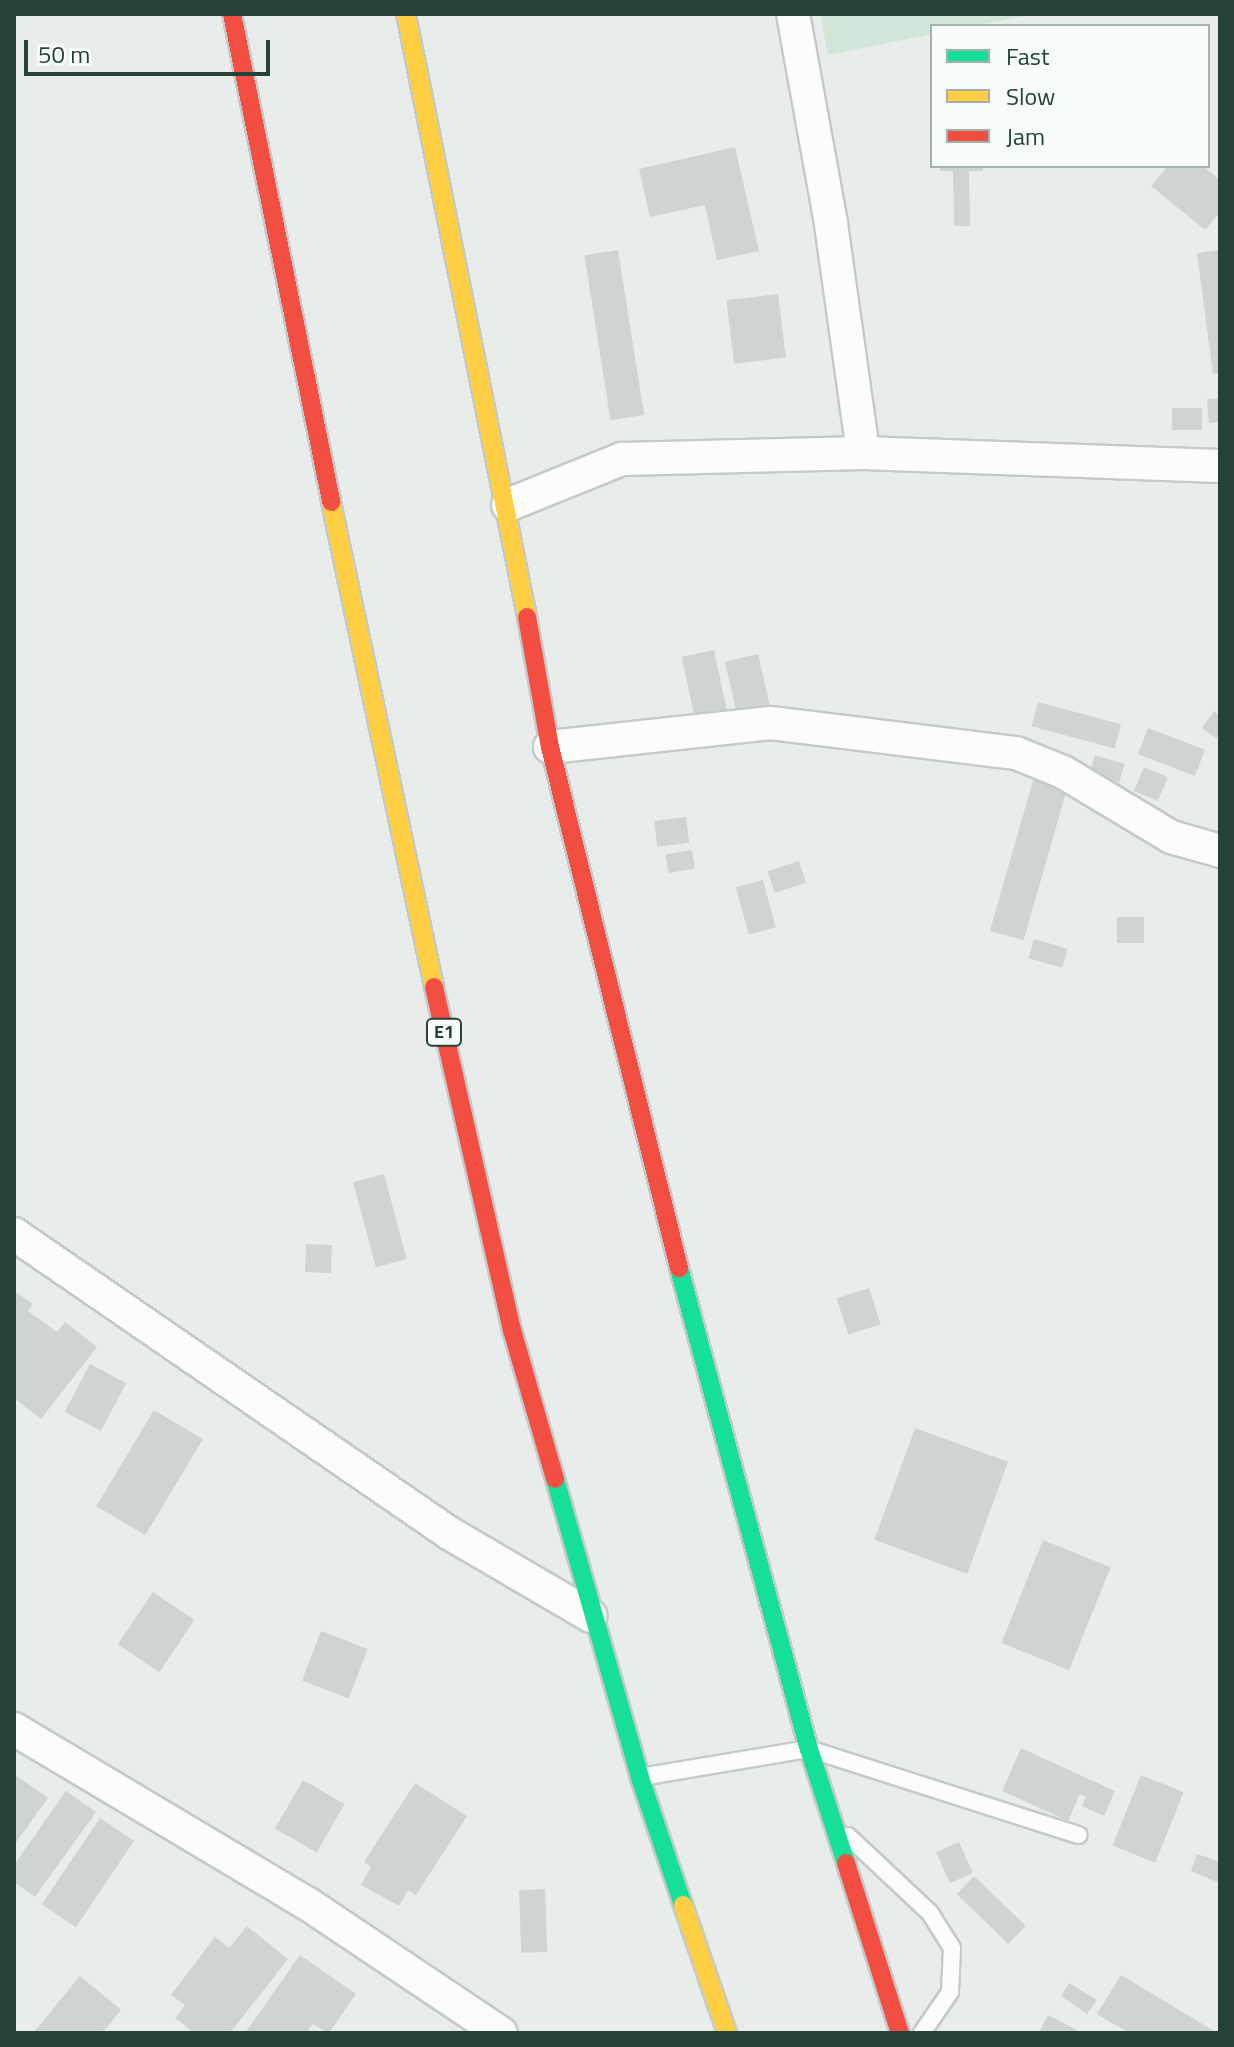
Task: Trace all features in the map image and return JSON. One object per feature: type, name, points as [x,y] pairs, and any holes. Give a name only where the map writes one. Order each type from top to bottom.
[{"type":"highway","name":"E1","points":[[232,14],[400,838],[512,1330],[591,1616],[640,1778],[727,2033]]},
{"type":"highway","points":[[406,14],[508,505],[550,747],[646,1145],[809,1749],[900,2033]]},
{"type":"street","points":[[793,14],[831,224],[863,453]]},
{"type":"street","points":[[508,505],[622,459],[863,453],[1220,466]]},
{"type":"street","points":[[550,747],[771,723],[1016,753],[1063,772],[1171,837],[1220,851]]},
{"type":"street","points":[[14,1234],[449,1533],[591,1616]]},
{"type":"street","points":[[14,1729],[308,1904],[501,2033]]},
{"type":"lane","points":[[640,1778],[809,1749],[1079,1835]]},
{"type":"lane","points":[[832,1822],[930,1913],[952,1948],[950,1992],[922,2033]]},
{"type":"green space","points":[[820,14],[1033,14],[983,24],[930,24],[930,34],[828,55]]},
{"type":"building","points":[[735,147],[759,251],[717,260],[705,205],[650,217],[639,169]]},
{"type":"building","points":[[940,168],[983,168],[983,171],[969,171],[970,226],[954,226],[953,171],[940,171]]},
{"type":"building","points":[[1166,168],[1205,168],[1220,180],[1220,212],[1205,230],[1151,186]]},
{"type":"building","points":[[618,250],[644,415],[611,420],[584,255]]},
{"type":"building","points":[[1220,250],[1220,373],[1213,374],[1197,253]]},
{"type":"building","points":[[778,294],[786,358],[734,364],[726,300]]},
{"type":"building","points":[[1220,398],[1220,422],[1209,423],[1207,399]]},
{"type":"building","points":[[1172,408],[1202,408],[1202,430],[1172,430]]},
{"type":"building","points":[[714,650],[728,715],[695,721],[682,657]]},
{"type":"building","points":[[758,654],[770,706],[737,713],[725,662]]},
{"type":"building","points":[[1038,702],[1121,724],[1115,748],[1032,726]]},
{"type":"building","points":[[1214,711],[1220,716],[1217,739],[1202,728]]},
{"type":"building","points":[[1148,728],[1205,750],[1195,776],[1138,754]]},
{"type":"building","points":[[1095,755],[1125,764],[1119,782],[1089,773]]},
{"type":"building","points":[[1144,767],[1168,777],[1158,801],[1134,791]]},
{"type":"building","points":[[1034,777],[1068,787],[1024,940],[990,931]]},
{"type":"building","points":[[686,817],[689,843],[657,847],[654,821]]},
{"type":"building","points":[[692,850],[695,869],[668,873],[665,854]]},
{"type":"building","points":[[799,861],[806,883],[775,893],[768,871]]},
{"type":"building","points":[[763,880],[776,927],[749,935],[736,887]]},
{"type":"building","points":[[1117,917],[1144,917],[1144,943],[1117,943]]},
{"type":"building","points":[[1034,939],[1068,949],[1062,968],[1028,958]]},
{"type":"building","points":[[384,1174],[407,1259],[376,1267],[353,1182]]},
{"type":"building","points":[[306,1244],[332,1245],[331,1273],[305,1272]]},
{"type":"building","points":[[869,1288],[881,1324],[848,1335],[837,1299]]},
{"type":"building","points":[[14,1291],[33,1304],[28,1311],[57,1332],[65,1322],[97,1347],[41,1419],[14,1398]]},
{"type":"building","points":[[90,1364],[126,1383],[101,1431],[65,1412]]},
{"type":"building","points":[[154,1410],[203,1439],[145,1535],[96,1506]]},
{"type":"building","points":[[915,1428],[1008,1462],[967,1574],[874,1540]]},
{"type":"building","points":[[1043,1540],[1111,1567],[1069,1670],[1001,1643]]},
{"type":"building","points":[[153,1592],[194,1620],[159,1672],[118,1644]]},
{"type":"building","points":[[321,1631],[368,1649],[349,1698],[302,1680]]},
{"type":"building","points":[[1021,1748],[1115,1791],[1104,1816],[1082,1806],[1086,1797],[1080,1794],[1068,1821],[1002,1791]]},
{"type":"building","points":[[14,1774],[48,1798],[14,1845]]},
{"type":"building","points":[[1141,1775],[1184,1792],[1155,1863],[1113,1845]]},
{"type":"building","points":[[303,1780],[345,1804],[317,1852],[275,1828]]},
{"type":"building","points":[[415,1783],[467,1816],[416,1895],[408,1890],[399,1906],[361,1885],[371,1867],[364,1862]]},
{"type":"building","points":[[66,1791],[96,1812],[35,1897],[14,1882],[14,1865]]},
{"type":"building","points":[[100,1818],[134,1841],[76,1927],[42,1904]]},
{"type":"building","points":[[959,1842],[973,1873],[950,1883],[936,1852]]},
{"type":"building","points":[[1197,1854],[1220,1862],[1220,1883],[1191,1871]]},
{"type":"building","points":[[974,1876],[1026,1926],[1008,1944],[957,1894]]},
{"type":"building","points":[[545,1889],[547,1952],[521,1953],[519,1890]]},
{"type":"building","points":[[247,1926],[288,1959],[230,2033],[194,2033],[175,2018],[185,2005],[171,1995],[215,1937],[229,1948]]},
{"type":"building","points":[[300,1955],[356,1994],[329,2033],[313,2024],[306,2033],[245,2033]]},
{"type":"building","points":[[1121,1975],[1214,2031],[1129,2033],[1097,2014]]},
{"type":"building","points":[[80,1976],[121,2010],[102,2033],[33,2033]]},
{"type":"building","points":[[1069,1983],[1097,2000],[1087,2014],[1061,1996]]},
{"type":"building","points":[[1048,2015],[1082,2033],[1039,2033]]},
{"type":"traffic: fast","points":[[679,1268],[809,1749],[846,1863]]},
{"type":"traffic: fast","points":[[555,1479],[640,1778],[683,1905]]},
{"type":"traffic: slow","points":[[406,14],[527,617]]},
{"type":"traffic: slow","points":[[331,502],[434,987]]},
{"type":"traffic: slow","points":[[683,1905],[727,2033]]},
{"type":"traffic: jam","points":[[232,14],[331,502]]},
{"type":"traffic: jam","points":[[527,617],[550,747],[679,1268]]},
{"type":"traffic: jam","points":[[434,987],[512,1330],[555,1479]]},
{"type":"traffic: jam","points":[[846,1863],[900,2033]]}]
